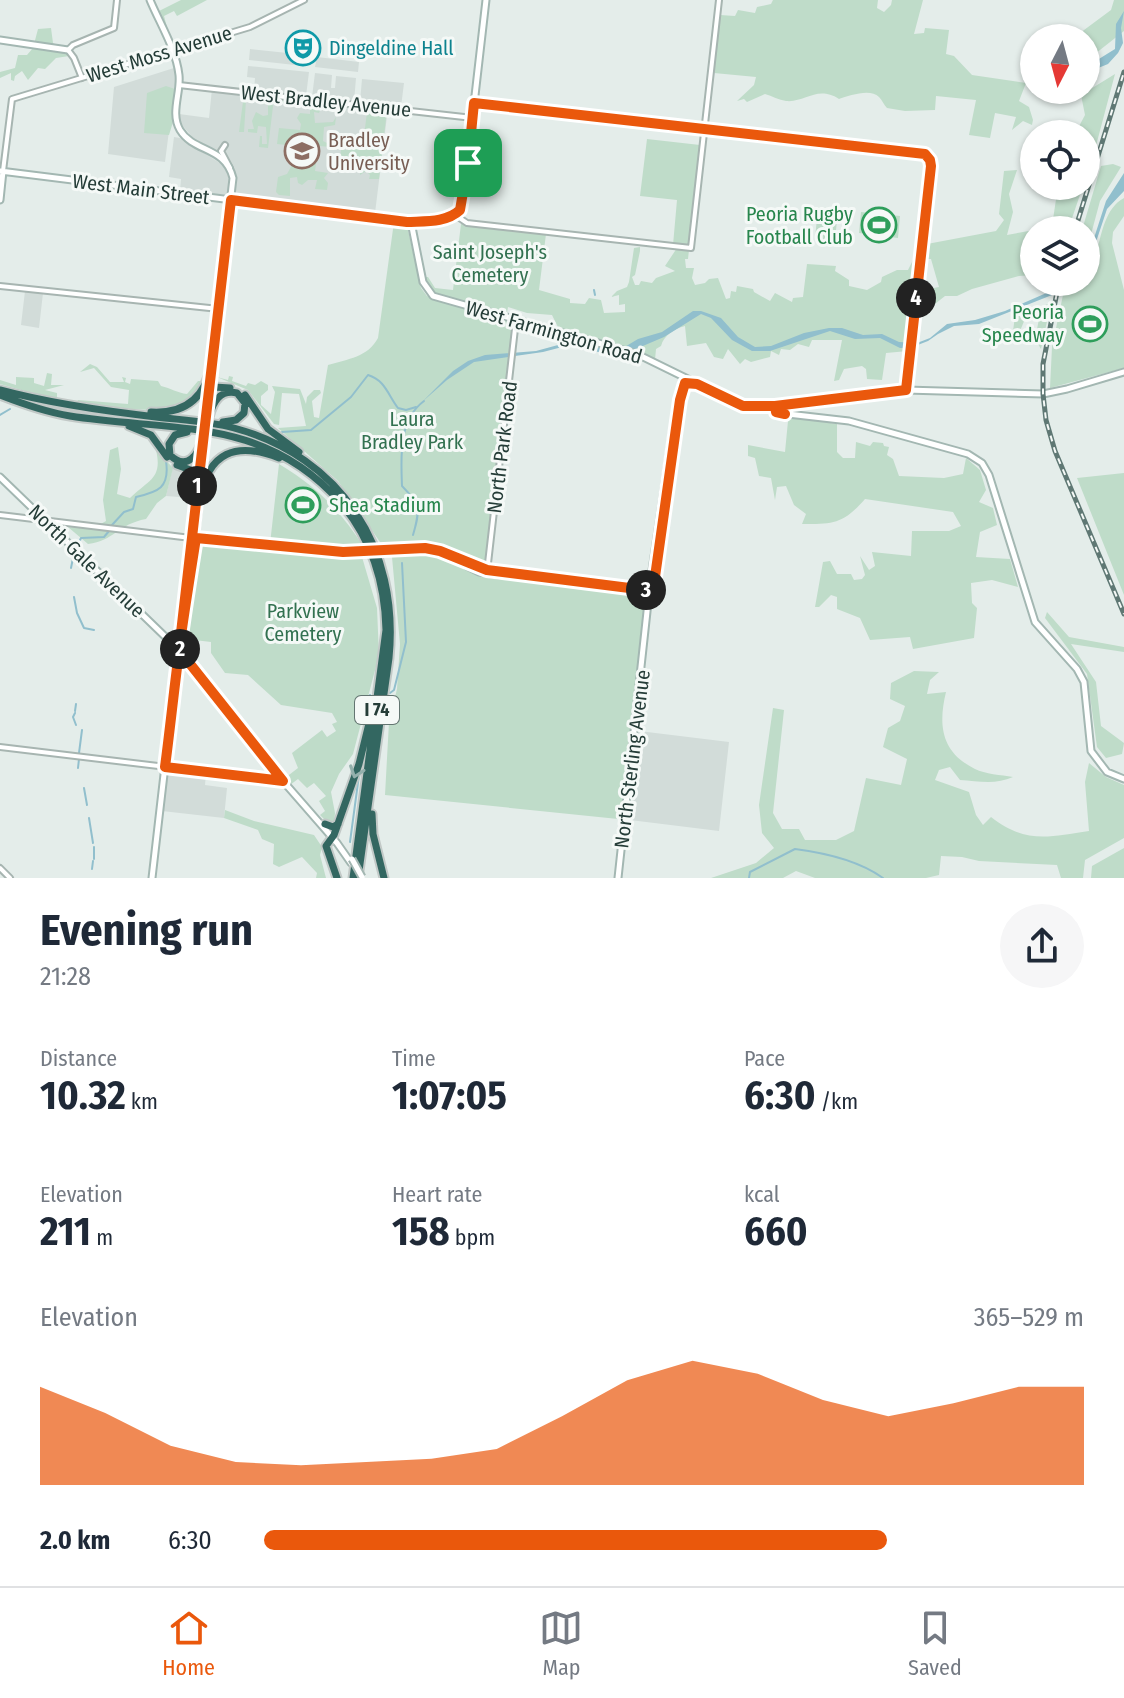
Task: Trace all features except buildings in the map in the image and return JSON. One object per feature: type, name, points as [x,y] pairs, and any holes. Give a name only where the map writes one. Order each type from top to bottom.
[{"type":"highway","points":[[47,403],[173,411],[199,396],[211,365]]},
{"type":"highway","points":[[212,378],[222,387],[243,394],[268,429],[310,460],[327,478]]},
{"type":"highway","points":[[209,390],[222,387]]},
{"type":"highway","points":[[140,415],[232,421],[244,413],[245,406],[243,398],[234,392],[223,393],[213,404],[207,417],[204,434],[198,452],[190,461],[177,461],[170,454],[170,440],[181,433],[246,439]]},
{"type":"highway","name":"I 74","points":[[0,393],[47,403],[236,428],[284,448],[327,478],[347,499],[370,536],[386,579],[391,625],[359,878]]},
{"type":"highway","name":"I 74","points":[[0,393],[45,410],[216,432],[246,439],[280,453],[304,468],[338,500],[362,534],[378,570],[386,621],[359,878]]},
{"type":"highway","points":[[91,418],[146,432],[171,461],[197,473],[198,484]]},
{"type":"highway","points":[[200,499],[204,479],[212,464],[226,454],[247,451],[272,455],[292,464],[338,500]]},
{"type":"highway","points":[[188,468],[201,466]]},
{"type":"highway","points":[[337,878],[327,854],[329,834],[338,824],[363,752],[382,670]]},
{"type":"highway","points":[[381,716],[372,819],[384,878]]},
{"type":"main road","points":[[149,0],[179,74],[176,112],[180,130],[188,139],[222,158],[230,168],[233,182],[207,417]]},
{"type":"main road","points":[[456,214],[464,198],[486,0]]},
{"type":"main road","points":[[0,40],[68,50]]},
{"type":"main road","points":[[0,200],[2,171]]},
{"type":"main road","name":"West Main Street","points":[[2,171],[411,222]]},
{"type":"main road","name":"West Main Street","points":[[378,217],[422,222],[456,214]]},
{"type":"main road","points":[[397,221],[406,225],[413,240]]},
{"type":"main road","name":"West Farmington Road","points":[[411,222],[423,285],[427,292],[437,298],[628,352],[743,406],[775,406],[906,390],[1043,394],[1124,372]]},
{"type":"main road","points":[[413,240],[415,227],[422,222]]},
{"type":"main road","points":[[209,390],[215,337]]},
{"type":"main road","name":"North Sterling Avenue","points":[[651,591],[684,377]]},
{"type":"main road","name":"North Sterling Avenue","points":[[618,878],[673,424],[684,377]]},
{"type":"main road","points":[[680,400],[685,383],[699,384]]},
{"type":"main road","points":[[775,406],[785,414],[867,425],[968,454],[982,463],[989,475],[1035,622],[1077,669],[1084,682],[1091,751],[1107,772],[1124,779]]},
{"type":"main road","points":[[152,878],[200,499],[204,434]]},
{"type":"main road","points":[[194,538],[201,466]]},
{"type":"main road","name":"North Gale Avenue","points":[[0,477],[179,650],[351,861],[359,878]]},
{"type":"main road","points":[[194,538],[360,552],[433,549],[485,571],[651,591]]},
{"type":"main road","points":[[485,571],[488,562]]},
{"type":"street","points":[[82,78],[68,50],[114,28],[117,0]]},
{"type":"street","name":"West Moss Avenue","points":[[2,171],[12,99],[250,27],[304,0]]},
{"type":"street","points":[[456,214],[462,222],[691,248],[719,0]]},
{"type":"street","name":"West Bradley Avenue","points":[[179,85],[473,118]]},
{"type":"street","points":[[474,103],[920,153],[930,160],[906,390]]},
{"type":"street","points":[[225,145],[221,151],[230,168]]},
{"type":"street","points":[[0,286],[219,309]]},
{"type":"street","points":[[482,310],[511,321],[515,331],[521,324],[534,325]]},
{"type":"street","name":"North Park Road","points":[[488,562],[516,320]]},
{"type":"street","points":[[0,515],[194,538]]},
{"type":"street","points":[[0,747],[283,781]]},
{"type":"street","points":[[0,868],[10,878]]},
{"type":"shaded area","points":[[250,49],[297,54],[295,65],[249,60]]},
{"type":"shaded area","name":"Bradley University","points":[[317,57],[359,62],[358,72],[315,67]]},
{"type":"shaded area","name":"Bradley University","points":[[248,66],[309,72],[306,96],[254,90],[255,78],[247,77]]},
{"type":"shaded area","points":[[174,68],[176,76],[165,162],[108,154],[114,87]]},
{"type":"shaded area","name":"Bradley University","points":[[315,73],[332,75],[331,88],[335,88],[336,76],[356,78],[354,102],[312,97]]},
{"type":"shaded area","points":[[362,79],[404,83],[401,107],[360,102]]},
{"type":"shaded area","name":"Bradley University","points":[[212,89],[388,108],[375,213],[235,197],[237,177],[231,162],[219,151],[194,139],[182,125],[179,114],[209,118]]},
{"type":"shaded area","points":[[174,137],[223,165],[229,177],[228,195],[180,191],[181,179],[169,177]]},
{"type":"shaded area","points":[[25,291],[43,293],[39,328],[21,325]]},
{"type":"shaded area","points":[[173,466],[192,474],[192,498],[166,496]]},
{"type":"shaded area","points":[[639,731],[729,742],[719,831],[630,820]]},
{"type":"shaded area","points":[[168,769],[206,774],[205,785],[227,788],[224,818],[162,811]]},
{"type":"green space","points":[[181,0],[207,0],[177,16],[174,11],[164,16],[170,38],[157,12]]},
{"type":"green space","points":[[773,0],[878,0],[877,8],[884,12],[892,0],[923,0],[914,34],[924,33],[925,28],[949,30],[946,54],[954,56],[972,75],[1020,82],[1020,104],[1029,107],[1033,120],[1020,120],[1012,130],[1016,117],[995,113],[990,138],[969,135],[976,100],[936,96],[935,110],[905,111],[887,108],[879,97],[870,93],[839,99],[818,94],[793,101],[765,94],[747,102],[744,99],[737,101],[754,85],[756,77],[714,73],[720,15],[735,16],[738,10],[755,13],[757,7],[771,4]]},
{"type":"green space","points":[[1114,0],[1124,0],[1124,31],[1100,50],[1100,24],[1092,24],[1111,10]]},
{"type":"green space","points":[[51,28],[53,43],[69,56],[56,58],[45,69],[38,68],[28,80],[22,71],[14,81],[11,80],[11,73],[0,78],[0,72],[15,68],[18,55],[27,55],[33,48],[38,29]]},
{"type":"green space","points":[[1115,74],[1100,131],[1100,120],[1082,120],[1085,115],[1083,104],[1100,104],[1100,83]]},
{"type":"green space","points":[[166,86],[175,89],[169,135],[144,133],[147,93]]},
{"type":"green space","points":[[244,94],[274,98],[268,148],[259,147],[260,136],[262,144],[267,144],[266,127],[258,126],[257,133],[248,132],[248,129],[254,129],[252,121],[256,112],[268,115],[268,104],[259,103],[258,99],[246,100],[244,132],[239,132]]},
{"type":"green space","points":[[283,99],[339,105],[338,110],[321,108],[319,113],[314,112],[315,123],[333,122],[336,117],[335,125],[324,127],[323,141],[331,145],[320,146],[315,171],[328,173],[324,178],[328,183],[327,190],[315,189],[317,180],[308,180],[302,185],[297,177],[290,178],[290,196],[276,192],[278,177],[287,174],[297,156],[303,164],[308,163],[310,156],[306,147],[277,144],[279,128],[300,130],[301,124],[297,118],[300,113],[310,114],[310,108],[291,107],[282,102]]},
{"type":"green space","points":[[357,107],[387,110],[379,179],[369,179],[366,171],[360,175],[360,170],[338,168],[341,150],[347,150],[348,141],[358,144],[362,139],[357,135],[364,136],[367,112],[357,110]]},
{"type":"green space","points":[[647,139],[700,145],[688,246],[673,245],[677,200],[640,196]]},
{"type":"green space","points":[[1113,164],[1121,167],[1100,201],[1096,216],[1086,216],[1091,200],[1100,200],[1101,166]]},
{"type":"green space","points":[[1017,170],[1009,194],[1013,212],[1007,235],[1020,233],[1020,276],[957,296],[945,296],[921,315],[917,305],[918,291],[939,287],[931,259],[925,251],[927,244],[996,231],[1004,220],[999,214],[1004,171]]},
{"type":"green space","name":"Peoria Speedway","points":[[1124,198],[1124,216],[1113,232],[1112,243],[1124,290],[1124,368],[1050,388],[1052,347],[1063,296],[1100,296],[1100,241],[1113,207]]},
{"type":"green space","points":[[1056,200],[1078,200],[1073,216],[1054,216]]},
{"type":"green space","points":[[818,207],[838,209],[835,241],[815,239]]},
{"type":"green space","name":"Peoria Rugby Football Club","points":[[861,212],[900,216],[898,238],[859,233]]},
{"type":"green space","name":"Laura Bradley Park","points":[[394,222],[408,230],[421,288],[427,296],[511,321],[513,325],[485,564],[432,543],[382,545],[338,481],[278,428],[306,426],[299,394],[282,393],[279,425],[274,424],[248,390],[217,377],[228,380],[229,376],[233,377],[232,381],[246,386],[261,381],[268,385],[268,390],[261,396],[261,405],[271,414],[275,392],[272,386],[300,389],[306,404],[307,397],[314,390],[320,390],[321,393],[312,401],[314,417],[319,418],[328,365],[363,353],[378,338]]},
{"type":"green space","name":"Saint Joseph's Cemetery","points":[[461,224],[546,234],[539,290],[570,299],[570,303],[585,304],[589,298],[601,300],[604,313],[625,312],[625,304],[619,305],[619,295],[611,297],[627,287],[634,248],[640,247],[632,277],[635,285],[641,281],[652,283],[656,278],[675,271],[665,266],[677,248],[689,250],[688,259],[685,259],[686,268],[694,268],[692,278],[695,285],[718,278],[726,299],[730,298],[731,291],[736,292],[737,286],[753,289],[770,301],[775,293],[792,302],[793,298],[803,297],[807,264],[836,266],[835,271],[849,280],[849,286],[867,290],[881,282],[882,277],[897,270],[908,270],[916,254],[921,227],[908,351],[886,353],[882,380],[867,379],[866,369],[862,366],[844,369],[839,380],[834,381],[842,340],[812,340],[809,347],[798,344],[790,350],[781,349],[779,355],[771,351],[770,357],[751,362],[745,359],[740,364],[728,349],[723,359],[714,357],[706,343],[687,346],[685,326],[667,336],[656,349],[655,360],[620,346],[559,329],[552,315],[527,313],[508,307],[507,313],[437,295],[428,288],[424,277],[428,277],[435,288],[453,290]]},
{"type":"green space","points":[[1051,303],[1041,349],[1035,339],[1040,314],[1025,319],[1017,338],[1012,339],[1015,316]]},
{"type":"green space","points":[[90,364],[97,367],[110,382],[124,382],[122,377],[130,384],[131,379],[158,381],[161,386],[180,393],[187,394],[198,381],[206,381],[183,403],[160,409],[131,409],[77,402],[128,404],[129,390],[111,387],[94,368],[80,372]]},
{"type":"green space","points":[[47,373],[52,374],[51,385],[64,385],[45,390],[57,393],[57,400],[0,384],[0,380],[16,385],[16,377],[34,378],[34,383],[44,386]]},
{"type":"green space","points":[[785,416],[837,424],[837,452],[843,458],[855,458],[856,442],[870,446],[873,442],[883,443],[889,447],[887,455],[893,459],[899,476],[944,478],[963,474],[966,458],[980,470],[986,490],[979,502],[993,508],[997,525],[980,532],[976,557],[1010,559],[1018,587],[992,580],[971,583],[972,603],[977,608],[974,638],[913,649],[910,637],[870,640],[860,618],[837,609],[837,597],[831,595],[815,607],[823,562],[830,561],[837,574],[851,574],[854,580],[862,579],[865,575],[860,556],[869,570],[875,566],[872,552],[911,556],[912,531],[949,531],[961,526],[953,512],[865,499],[837,521],[802,524],[806,514],[794,505],[786,486],[777,487],[775,500],[771,478],[759,476],[755,458],[748,456],[748,445],[785,452],[788,421]]},
{"type":"green space","points":[[118,447],[121,469],[117,494],[130,498],[152,478],[158,460],[156,450],[173,468],[166,496],[146,519],[104,540],[88,544],[68,527],[92,529],[106,521],[103,500],[110,450]]},
{"type":"green space","name":"Shea Stadium","points":[[279,464],[304,481],[336,510],[362,548],[270,544]]},
{"type":"green space","points":[[1124,473],[1124,595],[1077,478]]},
{"type":"green space","name":"Parkview Cemetery","points":[[199,542],[362,557],[377,608],[379,655],[353,754],[331,792],[334,824],[329,824],[320,815],[325,811],[319,801],[326,796],[314,783],[307,788],[298,779],[290,785],[285,778],[298,768],[292,753],[322,730],[327,737],[336,731],[332,724],[337,722],[332,713],[281,705],[248,675],[225,673],[211,653],[211,642],[186,639]]},
{"type":"green space","points":[[416,552],[487,569],[653,592],[628,820],[385,795],[389,722],[397,689],[400,644],[392,557]]},
{"type":"green space","points":[[1047,612],[1069,637],[1124,647],[1124,652],[1071,644],[1096,682],[1101,726],[1124,743],[1122,754],[1106,758],[1097,747],[1087,674],[1045,618]]},
{"type":"green space","points":[[914,671],[939,672],[930,680],[927,694],[946,692],[943,726],[955,754],[979,771],[1013,777],[994,782],[960,780],[950,767],[939,770],[935,780],[969,792],[976,815],[983,825],[991,817],[1027,835],[1049,836],[1089,831],[1085,782],[1089,763],[1106,777],[1124,785],[1124,838],[1085,860],[1083,878],[1061,878],[1057,865],[941,856],[939,875],[926,878],[815,878],[796,871],[783,878],[711,878],[756,863],[774,848],[762,833],[759,805],[773,708],[784,710],[773,813],[782,829],[799,829],[805,840],[836,840],[854,831],[866,778],[901,785],[907,759],[883,747],[888,728],[900,721],[905,706],[890,699],[891,683]]},
{"type":"green space","points":[[225,810],[254,821],[314,835],[322,847],[320,855],[326,878],[316,878],[317,873],[302,857],[279,867],[273,864],[274,844],[262,839],[258,830],[224,818]]},
{"type":"green space","points":[[1124,848],[1124,878],[1091,878],[1092,866]]},
{"type":"water","points":[[1124,11],[1121,28],[1123,43],[1108,64],[1100,67],[1100,58],[1115,49],[1116,24]]},
{"type":"water","points":[[1124,173],[1124,191],[1107,209],[1100,230],[1106,201]]},
{"type":"water","points":[[1040,296],[1049,296],[979,324],[954,326],[928,341],[910,348],[900,348],[880,338],[855,339],[830,331],[770,351],[752,351],[732,340],[711,318],[701,314],[664,337],[624,354],[566,346],[474,362],[422,402],[453,371],[485,355],[536,351],[569,342],[618,351],[638,339],[662,332],[693,311],[721,318],[738,337],[755,347],[771,346],[804,333],[829,328],[842,328],[863,335],[882,334],[899,342],[917,343],[930,338],[947,324],[1005,311]]},
{"type":"waterway","points":[[594,290],[595,295]]},
{"type":"waterway","points":[[282,432],[311,430],[351,397],[368,375],[382,384],[398,408],[406,410],[416,407]]},
{"type":"waterway","points":[[413,535],[417,509],[413,498],[402,486],[402,452],[409,418],[424,401]]},
{"type":"waterway","points":[[42,406],[202,427]]},
{"type":"waterway","points":[[0,415],[10,409]]},
{"type":"waterway","points":[[208,427],[219,429]]},
{"type":"waterway","points":[[112,525],[124,512],[133,509],[136,497],[161,487],[166,477],[166,461]]},
{"type":"waterway","points":[[77,547],[81,538],[104,537],[109,531]]},
{"type":"waterway","points":[[71,568],[74,553]]},
{"type":"waterway","points":[[390,693],[394,690],[406,642],[402,563]]},
{"type":"waterway","points":[[74,597],[84,628],[94,630]]},
{"type":"waterway","points":[[368,715],[370,695]]},
{"type":"waterway","points":[[75,711],[76,704]]},
{"type":"waterway","points":[[75,713],[76,725]]},
{"type":"waterway","points":[[79,753],[82,730]]},
{"type":"waterway","points":[[78,768],[79,759]]},
{"type":"waterway","points":[[350,842],[359,775]]},
{"type":"waterway","points":[[84,788],[87,805]]},
{"type":"waterway","points":[[89,818],[93,843]]},
{"type":"waterway","points":[[94,847],[94,859]]},
{"type":"waterway","points":[[749,878],[750,872],[795,849],[841,858],[883,878]]},
{"type":"waterway","points":[[92,869],[93,861]]},
{"type":"railway","points":[[1079,216],[1124,72]]},
{"type":"railway","points":[[1056,296],[1043,364],[1046,420],[1055,451],[1124,614]]},
{"type":"place","name":"Dingeldine Hall","points":[[303,48]]},
{"type":"place","name":"Bradley University","points":[[302,151]]},
{"type":"place","name":"Peoria Rugby Football Club","points":[[879,225]]},
{"type":"place","name":"Peoria Speedway","points":[[1090,324]]},
{"type":"place","name":"Shea Stadium","points":[[303,505]]},
{"type":"route","points":[[468,163],[460,210],[450,217],[426,222],[231,200],[179,650],[283,781],[165,767],[179,650],[182,632],[186,594],[196,538],[343,552],[418,547],[440,551],[487,570],[516,576],[653,591],[685,383],[697,384],[743,406],[775,406],[785,414],[782,414],[776,412],[775,406],[906,390],[931,166],[925,154],[474,103],[468,163]]}]
